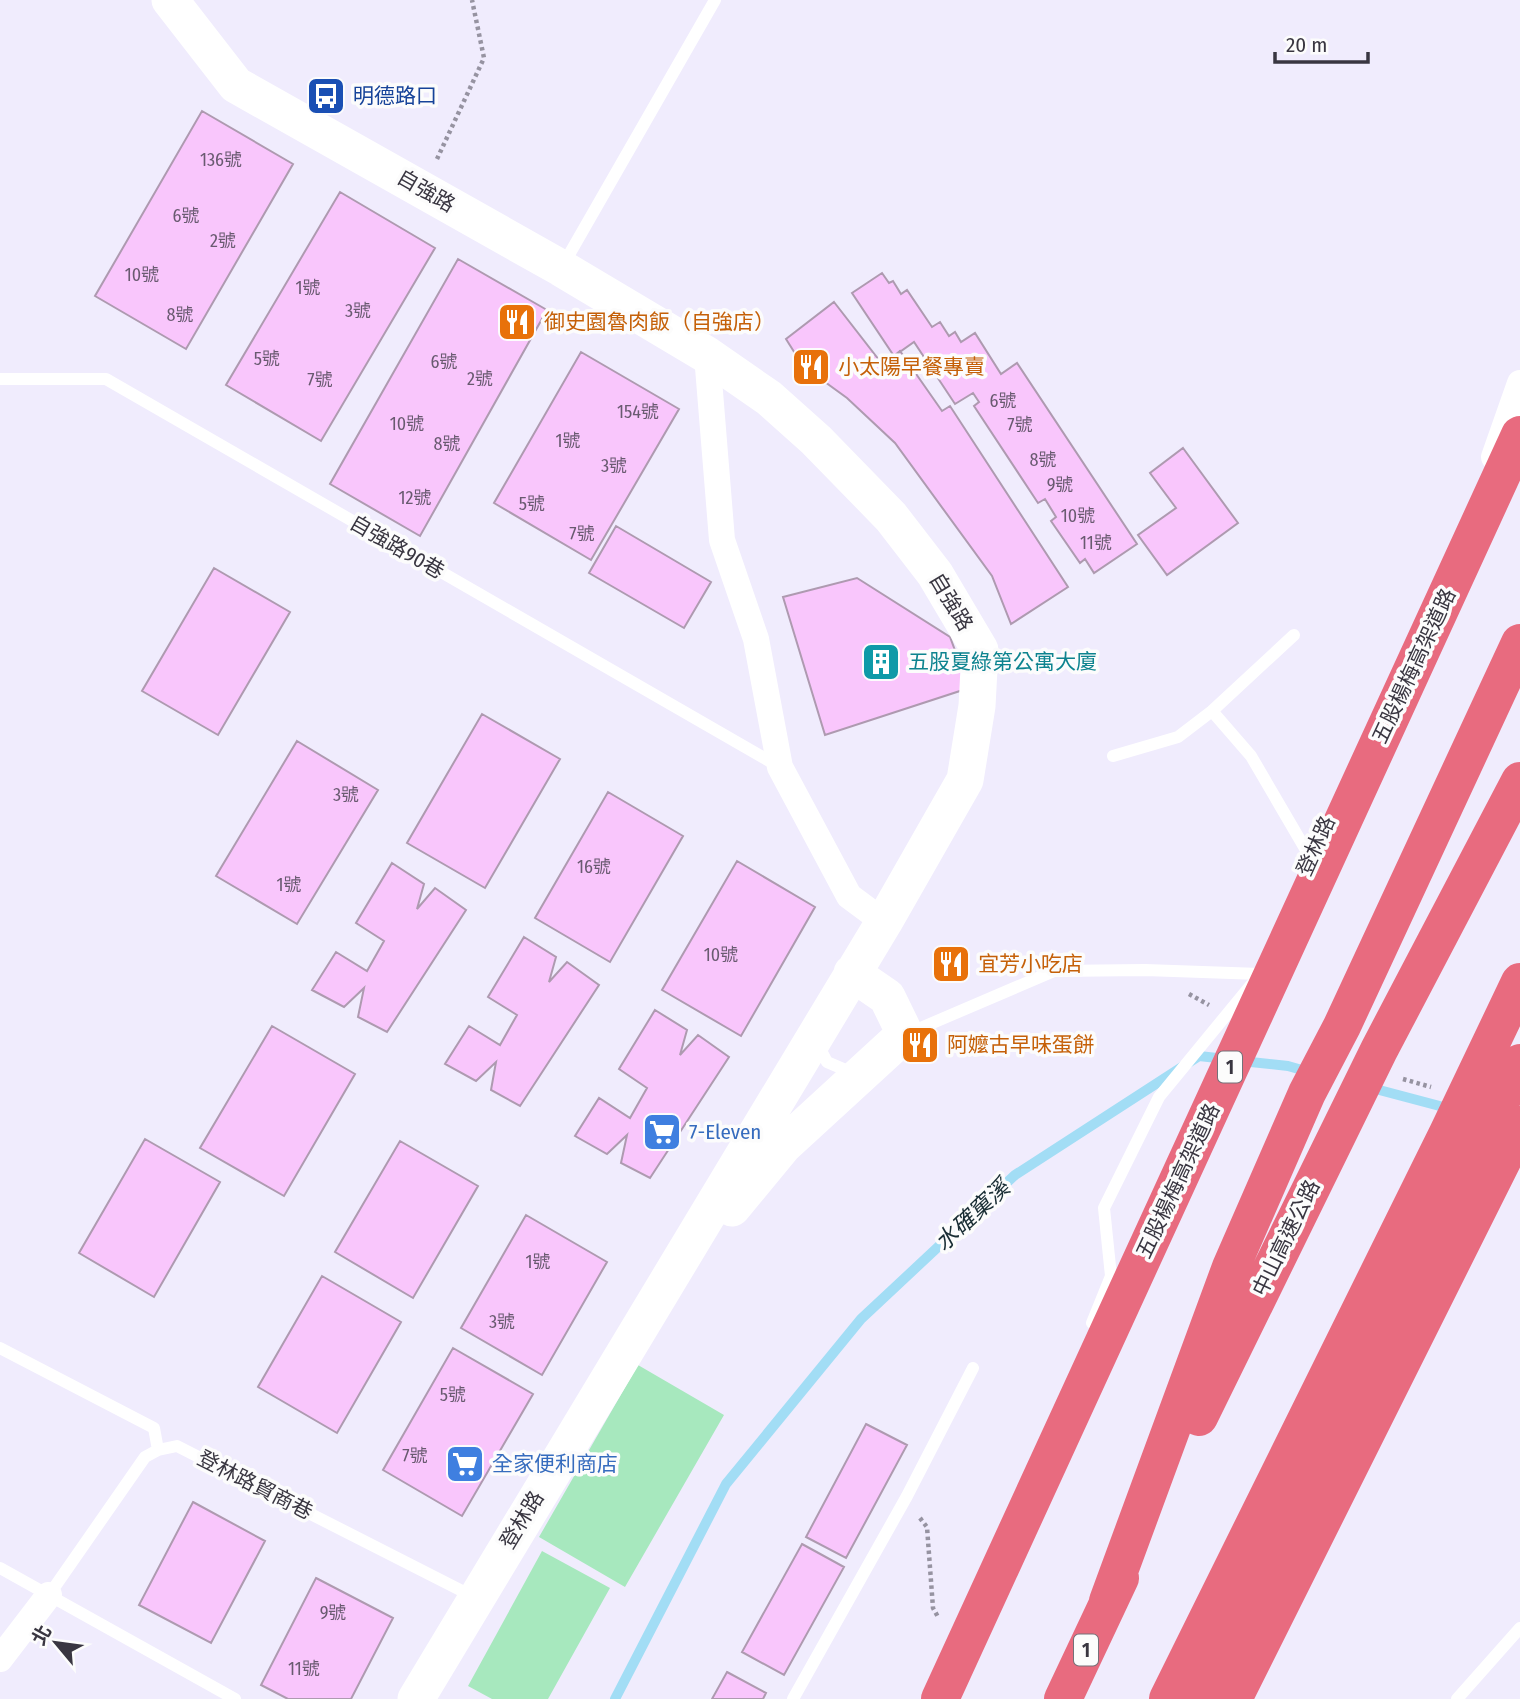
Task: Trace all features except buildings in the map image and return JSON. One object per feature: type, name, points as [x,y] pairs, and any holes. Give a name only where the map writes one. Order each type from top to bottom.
[{"type":"highway","name":"五股楊梅高架道路","points":[[940,1699],[1520,435]]},
{"type":"highway","points":[[1108,1601],[1231,1266],[1307,1093],[1342,1026],[1520,643]]},
{"type":"highway","name":"中山高速公路","points":[[1063,1699],[1108,1601],[1351,1105],[1520,782]]},
{"type":"highway","points":[[1233,1699],[1505,1089],[1520,982]]},
{"type":"highway","points":[[1168,1699],[1462,1141],[1505,1089]]},
{"type":"highway","points":[[1201,1699],[1285,1527],[1462,1141]]},
{"type":"street","name":"自強路","points":[[170,0],[236,85],[561,268],[707,355],[769,398],[816,440],[891,517],[935,574],[980,650],[977,706],[965,780],[852,973]]},
{"type":"street","points":[[707,355],[722,540],[756,639],[780,767],[849,896],[884,922]]},
{"type":"street","name":"登林路","points":[[1260,974],[1310,857],[1495,454],[1520,383]]},
{"type":"street","points":[[852,973],[887,997],[905,1034]]},
{"type":"street","name":"登林路","points":[[416,1699],[852,973]]},
{"type":"street","name":"登林路","points":[[651,1306],[784,1145],[905,1034]]},
{"type":"street","points":[[0,1659],[49,1595]]},
{"type":"lane","points":[[561,268],[715,0]]},
{"type":"lane","name":"自強路90巷","points":[[0,379],[106,379],[780,767]]},
{"type":"lane","points":[[1113,756],[1178,737],[1212,711],[1294,635]]},
{"type":"lane","points":[[1212,711],[1251,756],[1310,857]]},
{"type":"lane","name":"登林路","points":[[905,1034],[1054,971],[1260,974]]},
{"type":"lane","points":[[1085,1341],[1111,1276],[1104,1209],[1159,1097],[1260,974]]},
{"type":"lane","points":[[814,1037],[827,1062],[858,1075]]},
{"type":"lane","points":[[0,1348],[154,1428],[158,1450],[145,1457],[49,1595]]},
{"type":"lane","points":[[793,1699],[906,1496],[973,1368]]},
{"type":"lane","name":"登林路貿商巷","points":[[158,1450],[177,1446],[476,1598]]},
{"type":"lane","points":[[933,1699],[1004,1537],[1027,1476]]},
{"type":"lane","points":[[0,1568],[235,1699]]},
{"type":"lane","points":[[1457,1699],[1520,1628]]},
{"type":"path","points":[[423,189],[484,58],[472,0]]},
{"type":"path","points":[[906,1496],[927,1528],[933,1608],[957,1648]]},
{"type":"green space","points":[[638,1365],[724,1415],[625,1587],[539,1537]]},
{"type":"green space","points":[[542,1551],[610,1588],[548,1699],[492,1699],[468,1686]]},
{"type":"waterway","name":"水確窠溪","points":[[615,1699],[726,1484],[861,1319],[1015,1175],[1199,1056],[1226,1059]]},
{"type":"waterway","name":"水確窠溪","points":[[1241,1061],[1288,1066],[1309,1072]]},
{"type":"waterway","name":"水確窠溪","points":[[1368,1087],[1451,1109]]},
{"type":"place","name":"明德路口","points":[[326,96]]},
{"type":"place","name":"御史園魯肉飯（自強店）","points":[[517,322]]},
{"type":"place","name":"小太陽早餐專賣","points":[[811,367]]},
{"type":"place","name":"五股夏綠第公寓大廈","points":[[881,662]]},
{"type":"place","name":"宜芳小吃店","points":[[951,964]]},
{"type":"place","name":"阿嬤古早味蛋餅","points":[[920,1045]]},
{"type":"place","name":"7-Eleven","points":[[662,1132]]},
{"type":"place","name":"全家便利商店","points":[[465,1464]]}]
